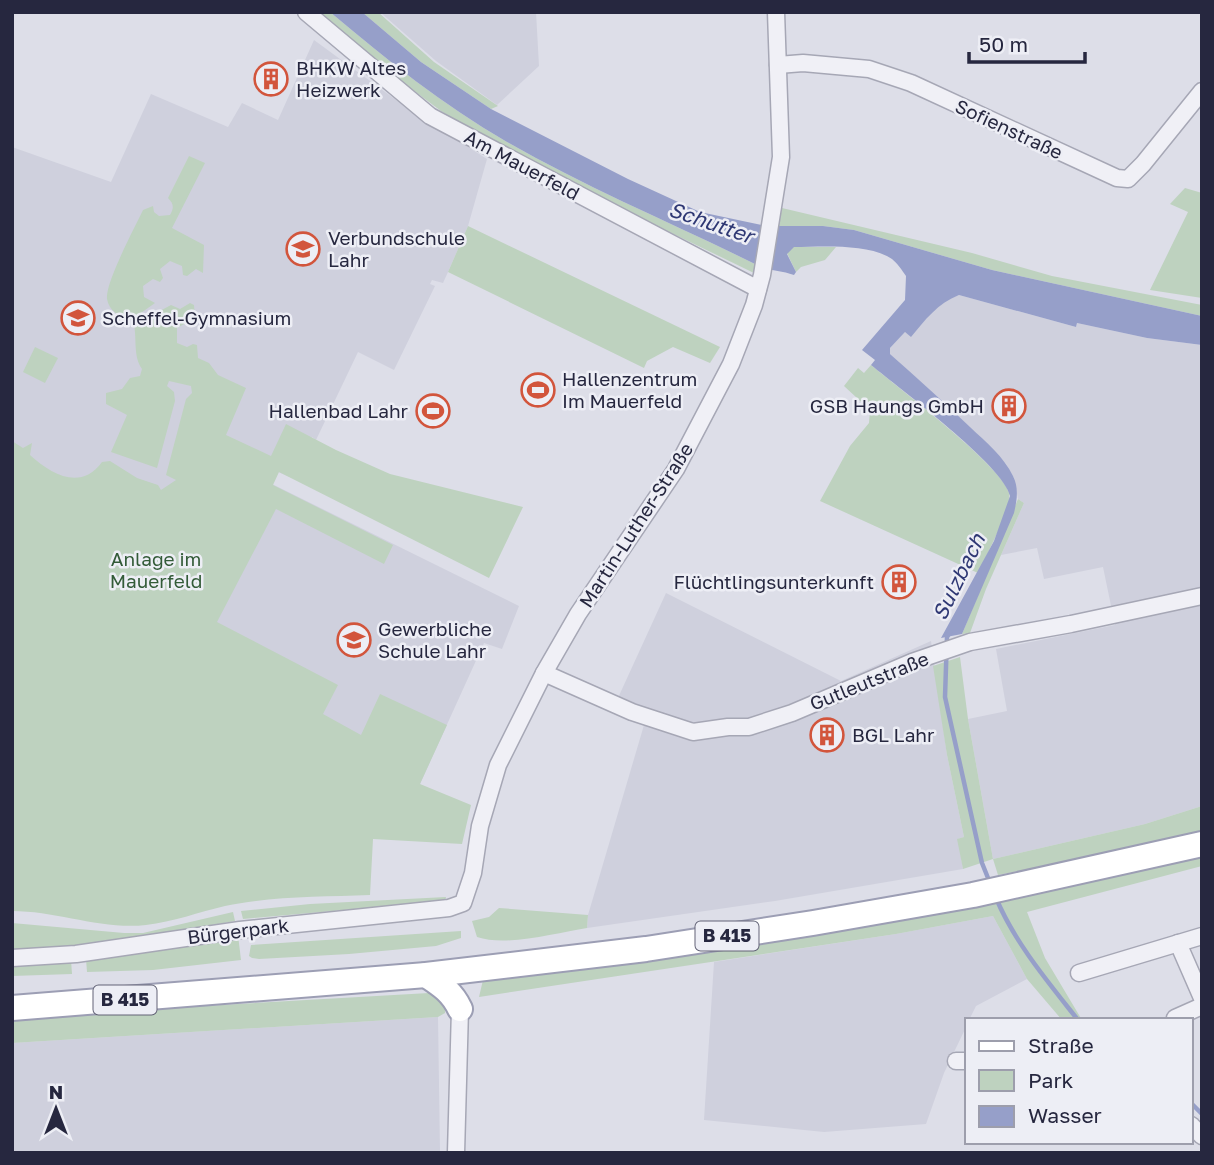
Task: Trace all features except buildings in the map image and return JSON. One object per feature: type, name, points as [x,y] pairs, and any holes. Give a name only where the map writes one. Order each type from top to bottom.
[{"type":"main road","name":"B 415","points":[[12,1008],[426,975],[646,949],[973,895],[1202,844]]},
{"type":"main road","points":[[460,1009],[465,992],[480,968]]},
{"type":"main road","points":[[426,975],[446,988],[460,1009]]},
{"type":"street","name":"Am Mauerfeld","points":[[306,12],[429,116],[760,282]]},
{"type":"street","name":"Martin-Luther-Straße","points":[[463,903],[473,873],[480,826],[498,765],[544,673],[578,614],[677,469],[744,333],[760,282],[781,157],[776,12]]},
{"type":"street","name":"Sofienstraße","points":[[778,65],[803,63],[869,69],[911,83],[1117,178],[1128,179],[1202,92]]},
{"type":"street","name":"Gutleutstraße","points":[[544,673],[632,712],[693,732],[749,727],[765,723],[912,662],[970,642],[1202,596]]},
{"type":"street","name":"Bürgerpark","points":[[12,958],[76,954],[240,930],[449,908],[463,903]]},
{"type":"street","points":[[1079,972],[1202,936]]},
{"type":"street","points":[[1178,943],[1202,998]]},
{"type":"street","points":[[1175,1018],[1202,1006]]},
{"type":"street","points":[[456,1153],[460,1009]]},
{"type":"shaded area","points":[[380,12],[536,12],[539,66],[497,105],[436,61]]},
{"type":"shaded area","name":"Verbundschule Lahr","points":[[314,40],[407,108],[487,159],[468,226],[448,272],[443,283],[432,280],[430,284],[435,286],[394,370],[358,352],[316,440],[312,437],[292,478],[248,459],[157,493],[12,506],[12,147],[111,182],[151,94],[228,127],[242,103],[278,120]]},
{"type":"shaded area","points":[[959,295],[1076,327],[1077,323],[1147,338],[1202,345],[1202,806],[1145,824],[993,859],[968,719],[1007,711],[996,649],[1115,625],[1103,567],[1044,579],[1037,548],[1001,555],[1024,503],[1018,499],[1014,478],[1006,464],[987,443],[890,354],[890,348],[905,332],[911,336],[932,312],[948,299]]},
{"type":"shaded area","name":"Gewerbliche Schule Lahr","points":[[272,484],[519,606],[502,649],[484,643],[420,784],[202,637]]},
{"type":"shaded area","points":[[666,593],[841,681],[931,641],[947,755],[964,837],[958,839],[963,869],[775,901],[587,928],[588,915],[644,725],[612,711]]},
{"type":"shaded area","points":[[993,916],[1027,979],[976,1006],[970,1018],[965,1018],[965,1029],[944,1073],[926,1124],[824,1132],[704,1120],[714,962]]},
{"type":"shaded area","points":[[438,1017],[440,1153],[12,1153],[12,1043]]},
{"type":"green space","points":[[319,12],[330,12],[416,81],[507,142],[599,190],[757,265],[756,274],[489,140],[441,111],[369,57]]},
{"type":"green space","points":[[362,12],[378,12],[434,62],[498,106],[491,109],[421,62]]},
{"type":"green space","points":[[189,156],[205,163],[172,228],[204,245],[203,273],[196,269],[187,276],[183,275],[182,266],[170,261],[160,269],[163,278],[160,282],[153,279],[143,286],[144,297],[155,303],[131,320],[127,319],[113,310],[107,299],[115,268],[143,210],[153,206],[154,212],[159,216],[170,215],[173,206],[168,198]]},
{"type":"green space","points":[[1185,188],[1202,193],[1202,298],[1150,290],[1188,212],[1170,204]]},
{"type":"green space","points":[[782,208],[972,253],[1052,276],[1202,305],[1202,316],[992,270],[854,230],[823,226],[778,227]]},
{"type":"green space","points":[[468,226],[720,347],[710,363],[673,347],[647,361],[644,368],[448,272]]},
{"type":"green space","points":[[793,247],[836,247],[825,260],[801,267],[796,272],[787,253]]},
{"type":"green space","name":"Anlage im Mauerfeld","points":[[190,303],[194,305],[195,318],[177,328],[177,343],[187,347],[197,345],[198,358],[209,363],[218,375],[246,388],[226,435],[271,456],[286,424],[390,474],[523,507],[489,578],[279,472],[273,485],[393,545],[384,564],[276,509],[217,622],[338,685],[323,714],[361,735],[380,694],[447,725],[420,784],[471,805],[462,844],[373,839],[370,895],[261,900],[225,906],[156,924],[129,926],[12,911],[12,441],[23,448],[32,443],[30,455],[48,469],[66,477],[85,476],[102,462],[110,461],[137,478],[158,485],[161,490],[176,480],[166,475],[186,399],[192,393],[191,386],[169,381],[167,386],[174,392],[175,401],[157,468],[111,452],[127,415],[106,404],[106,393],[122,389],[130,378],[140,376],[142,369],[136,353],[134,325],[171,305],[180,309]]},
{"type":"green space","points":[[35,347],[58,358],[45,383],[23,372]]},
{"type":"green space","points":[[871,365],[969,447],[1002,481],[1009,493],[1002,521],[978,573],[820,501],[850,446],[869,423],[870,410],[844,386],[858,368],[864,373]]},
{"type":"green space","points":[[1018,499],[1024,503],[986,589],[970,633],[962,634]]},
{"type":"green space","points":[[960,657],[968,719],[993,859],[963,869],[957,839],[964,837],[947,755],[933,666]]},
{"type":"green space","points":[[1202,806],[1202,834],[998,875],[993,859],[1145,824]]},
{"type":"green space","points":[[1202,854],[1202,866],[1027,912],[1045,958],[1081,1018],[1060,1018],[1027,979],[993,916],[896,934],[479,997],[483,980],[989,902],[1091,882]]},
{"type":"green space","points":[[446,897],[445,901],[243,919],[241,911],[310,904]]},
{"type":"green space","points":[[499,908],[588,915],[587,928],[516,940],[477,937],[472,921],[489,917]]},
{"type":"green space","points":[[233,912],[235,921],[97,945],[12,952],[12,923],[143,933]]},
{"type":"green space","points":[[461,931],[461,938],[436,946],[259,959],[249,956],[251,945]]},
{"type":"green space","points":[[238,935],[241,960],[153,970],[87,972],[86,959]]},
{"type":"green space","points":[[71,960],[72,974],[12,976],[12,964]]},
{"type":"green space","points":[[436,994],[445,1004],[445,1013],[438,1017],[12,1043],[12,1017]]},
{"type":"water","name":"Schutter","points":[[330,12],[362,12],[421,62],[491,109],[628,179],[700,212],[766,226],[823,226],[854,230],[992,270],[1202,316],[1202,345],[1147,338],[1077,323],[1076,327],[959,295],[938,307],[911,337],[905,332],[890,348],[890,354],[994,450],[1005,462],[1016,485],[1014,513],[962,634],[941,638],[994,541],[1010,496],[990,466],[971,447],[871,365],[875,360],[862,350],[905,300],[906,276],[896,262],[882,254],[858,248],[794,247],[787,254],[796,272],[794,275],[757,265],[599,190],[507,142],[416,81]]},
{"type":"waterway","name":"Sulzbach","points":[[950,632],[947,637],[945,697],[982,863],[990,883]]},
{"type":"waterway","name":"Sulzbach","points":[[996,898],[1022,946],[1076,1018]]},
{"type":"waterway","name":"Sulzbach","points":[[1193,1105],[1202,1114]]},
{"type":"place","name":"BHKW Altes Heizwerk","points":[[271,79]]},
{"type":"place","name":"Verbundschule Lahr","points":[[303,249]]},
{"type":"place","name":"Scheffel-Gymnasium","points":[[78,318]]},
{"type":"place","name":"Hallenzentrum Im Mauerfeld","points":[[538,390]]},
{"type":"place","name":"GSB Haungs GmbH","points":[[1009,406]]},
{"type":"place","name":"Hallenbad Lahr","points":[[433,411]]},
{"type":"place","name":"Flüchtlingsunterkunft","points":[[899,582]]},
{"type":"place","name":"Gewerbliche Schule Lahr","points":[[354,640]]},
{"type":"place","name":"BGL Lahr","points":[[827,735]]}]
